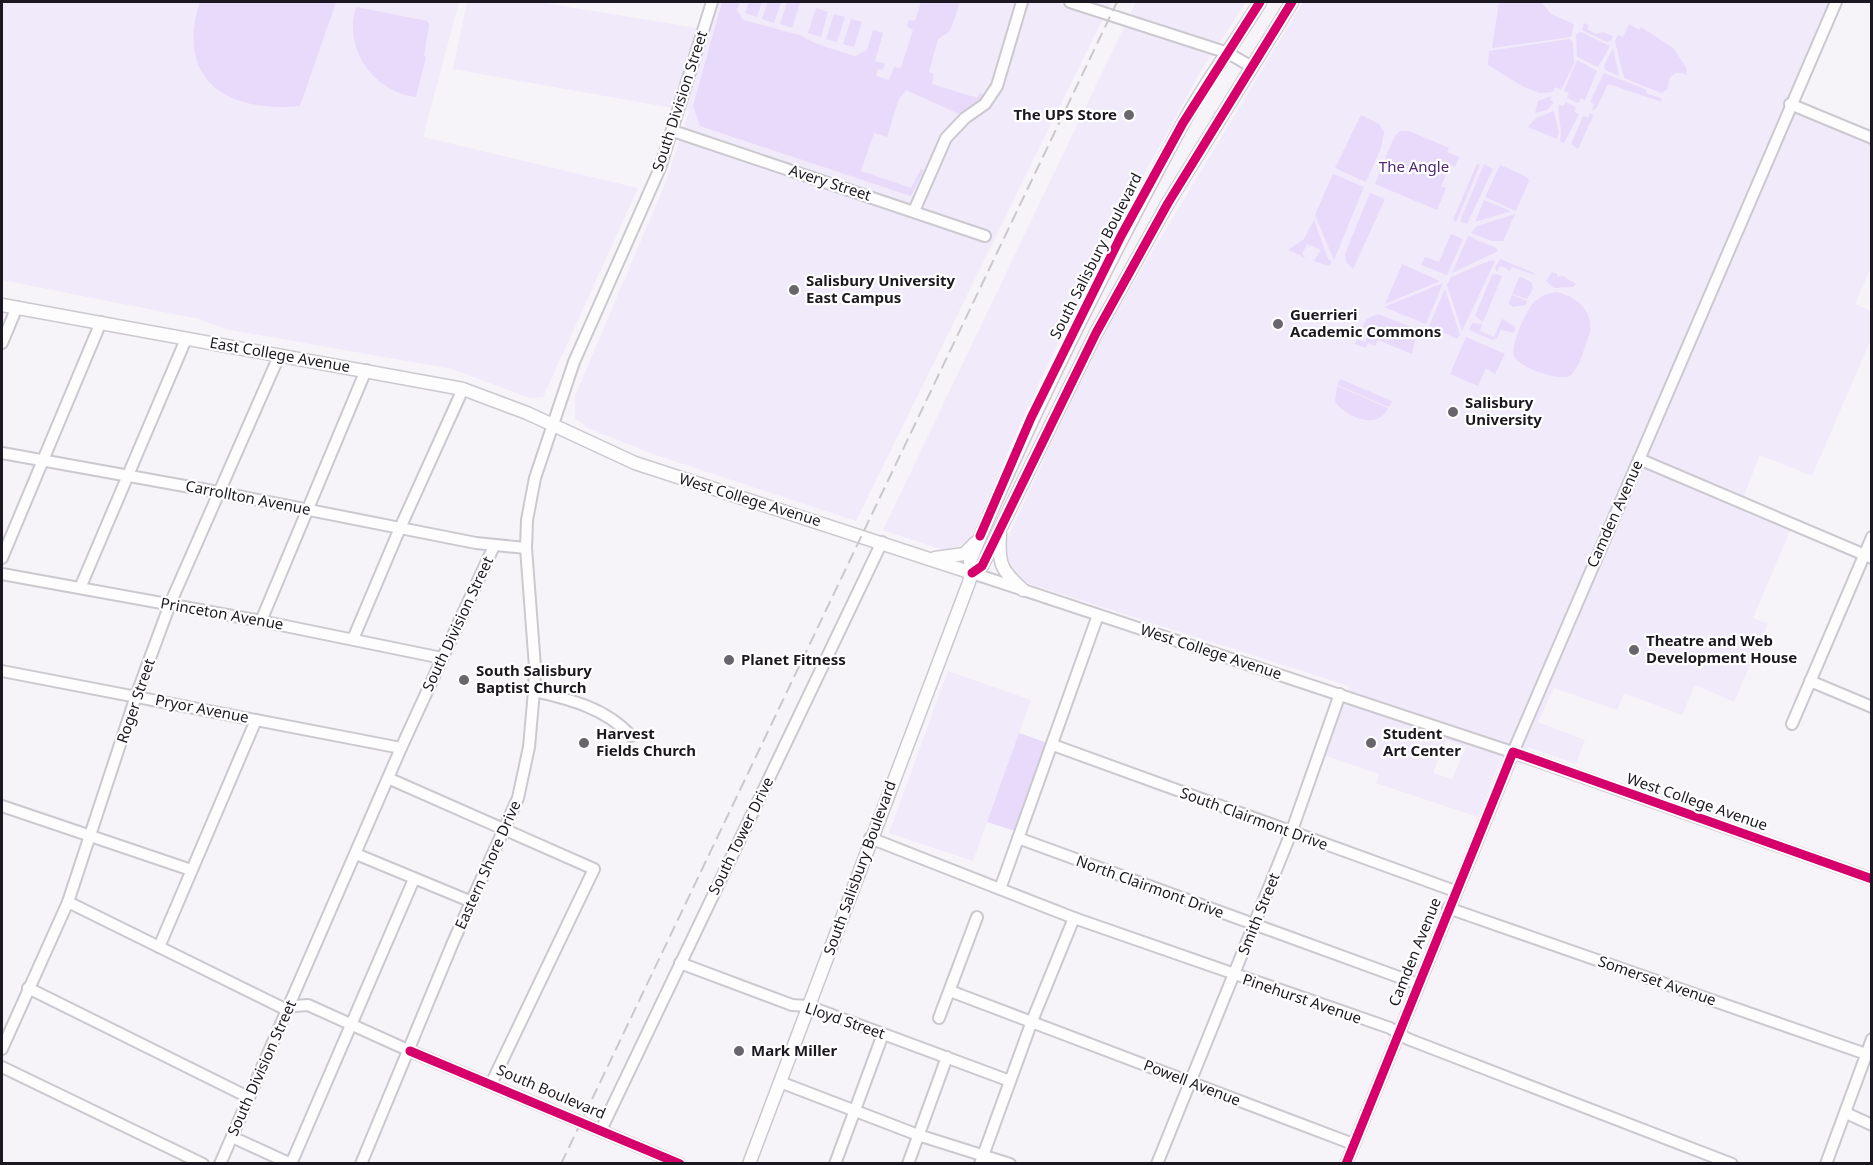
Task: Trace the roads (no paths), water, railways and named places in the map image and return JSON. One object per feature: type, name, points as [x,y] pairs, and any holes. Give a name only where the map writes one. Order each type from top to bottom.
[{"type":"main road","name":"South Salisbury Boulevard","points":[[749,1164],[870,838],[972,573],[970,561],[1031,418],[1121,236],[1184,123],[1260,2]]},
{"type":"main road","name":"South Salisbury Boulevard","points":[[972,573],[982,566],[1063,396],[1167,205],[1292,2]]},
{"type":"main road","name":"East College Avenue","points":[[2,305],[463,389],[527,413],[552,426]]},
{"type":"main road","points":[[1063,396],[1056,393],[1056,386],[1071,355],[1072,336]]},
{"type":"main road","name":"West College Avenue","points":[[552,426],[654,470],[972,573]]},
{"type":"main road","points":[[1001,526],[999,555],[1004,573],[1023,590]]},
{"type":"main road","points":[[931,559],[964,554],[981,536]]},
{"type":"street","name":"South Division Street","points":[[220,1164],[402,748],[494,546],[526,548],[527,520],[535,478],[552,426],[574,362],[660,168],[712,2]]},
{"type":"street","points":[[914,211],[946,138],[965,118],[985,104],[997,86],[1022,2]]},
{"type":"street","points":[[1070,2],[1228,53],[1252,67]]},
{"type":"street","name":"Camden Avenue","points":[[1346,1164],[1513,752],[1836,2]]},
{"type":"street","points":[[1791,104],[1872,138]]},
{"type":"street","name":"Avery Street","points":[[673,131],[985,236]]},
{"type":"street","points":[[2,343],[17,308]]},
{"type":"street","points":[[2,558],[101,322]]},
{"type":"street","points":[[80,588],[130,476],[186,339]]},
{"type":"street","name":"Roger Street","points":[[2,1049],[68,902],[136,696],[170,604],[279,356]]},
{"type":"street","points":[[261,621],[366,370]]},
{"type":"street","points":[[354,639],[400,528],[463,389]]},
{"type":"street","name":"Carrollton Avenue","points":[[2,453],[494,546]]},
{"type":"street","points":[[1639,459],[1868,557]]},
{"type":"street","points":[[1792,724],[1868,557],[1872,537]]},
{"type":"street","name":"South Tower Drive","points":[[601,1130],[882,542]]},
{"type":"street","name":"Eastern Shore Drive","points":[[361,1164],[505,830],[525,774],[535,667],[526,548]]},
{"type":"street","name":"West College Avenue","points":[[972,573],[1513,752],[1872,879]]},
{"type":"street","name":"Princeton Avenue","points":[[2,574],[261,621],[442,658]]},
{"type":"street","points":[[1000,889],[1098,615]]},
{"type":"street","name":"Pryor Avenue","points":[[2,671],[402,748]]},
{"type":"street","points":[[1810,681],[1872,707]]},
{"type":"street","points":[[534,691],[568,698],[617,722],[632,736]]},
{"type":"street","name":"Smith Street","points":[[1156,1164],[1291,833],[1340,694]]},
{"type":"street","points":[[159,947],[256,720]]},
{"type":"street","name":"South Clairmont Drive","points":[[1053,745],[1455,891]]},
{"type":"street","points":[[390,779],[594,869],[491,1084]]},
{"type":"street","points":[[2,806],[191,870]]},
{"type":"street","name":"Pinehurst Avenue","points":[[870,838],[1074,918],[1398,1033],[1732,1164]]},
{"type":"street","name":"North Clairmont Drive","points":[[1018,838],[1418,984]]},
{"type":"street","points":[[356,854],[472,902]]},
{"type":"street","points":[[232,1137],[291,1164],[414,879]]},
{"type":"street","points":[[68,902],[287,1010]]},
{"type":"street","name":"Somerset Avenue","points":[[1448,908],[1866,1054]]},
{"type":"street","points":[[939,1018],[977,917]]},
{"type":"street","points":[[982,1159],[1032,1021],[1074,918]]},
{"type":"street","name":"Lloyd Street","points":[[680,963],[782,1001],[808,1006],[1010,1082]]},
{"type":"street","points":[[28,988],[248,1097]]},
{"type":"street","name":"Powell Avenue","points":[[950,991],[1353,1144]]},
{"type":"street","name":"South Boulevard","points":[[287,1010],[294,1006],[308,1005],[410,1051],[680,1164]]},
{"type":"street","points":[[835,1164],[883,1034]]},
{"type":"street","points":[[1826,1164],[1872,1039]]},
{"type":"street","points":[[908,1164],[947,1057]]},
{"type":"street","points":[[2,1067],[203,1164]]},
{"type":"street","points":[[780,1082],[982,1159],[1010,1164]]},
{"type":"street","points":[[1845,1113],[1872,1125]]},
{"type":"railway","points":[[561,1164],[1117,2]]},
{"type":"place","name":"The UPS Store","points":[[1129,115]]},
{"type":"place","name":"Salisbury University East Campus","points":[[794,290]]},
{"type":"place","name":"Guerrieri Academic Commons","points":[[1278,324]]},
{"type":"place","name":"Salisbury University","points":[[1453,412]]},
{"type":"place","name":"Theatre and Web Development House","points":[[1634,650]]},
{"type":"place","name":"Planet Fitness","points":[[729,660]]},
{"type":"place","name":"South Salisbury Baptist Church","points":[[464,680]]},
{"type":"place","name":"Harvest Fields Church","points":[[584,743]]},
{"type":"place","name":"Student Art Center","points":[[1371,743]]},
{"type":"place","name":"Mark Miller","points":[[739,1051]]},
{"type":"park label","name":"The Angle","points":[[1414,167]]}]
